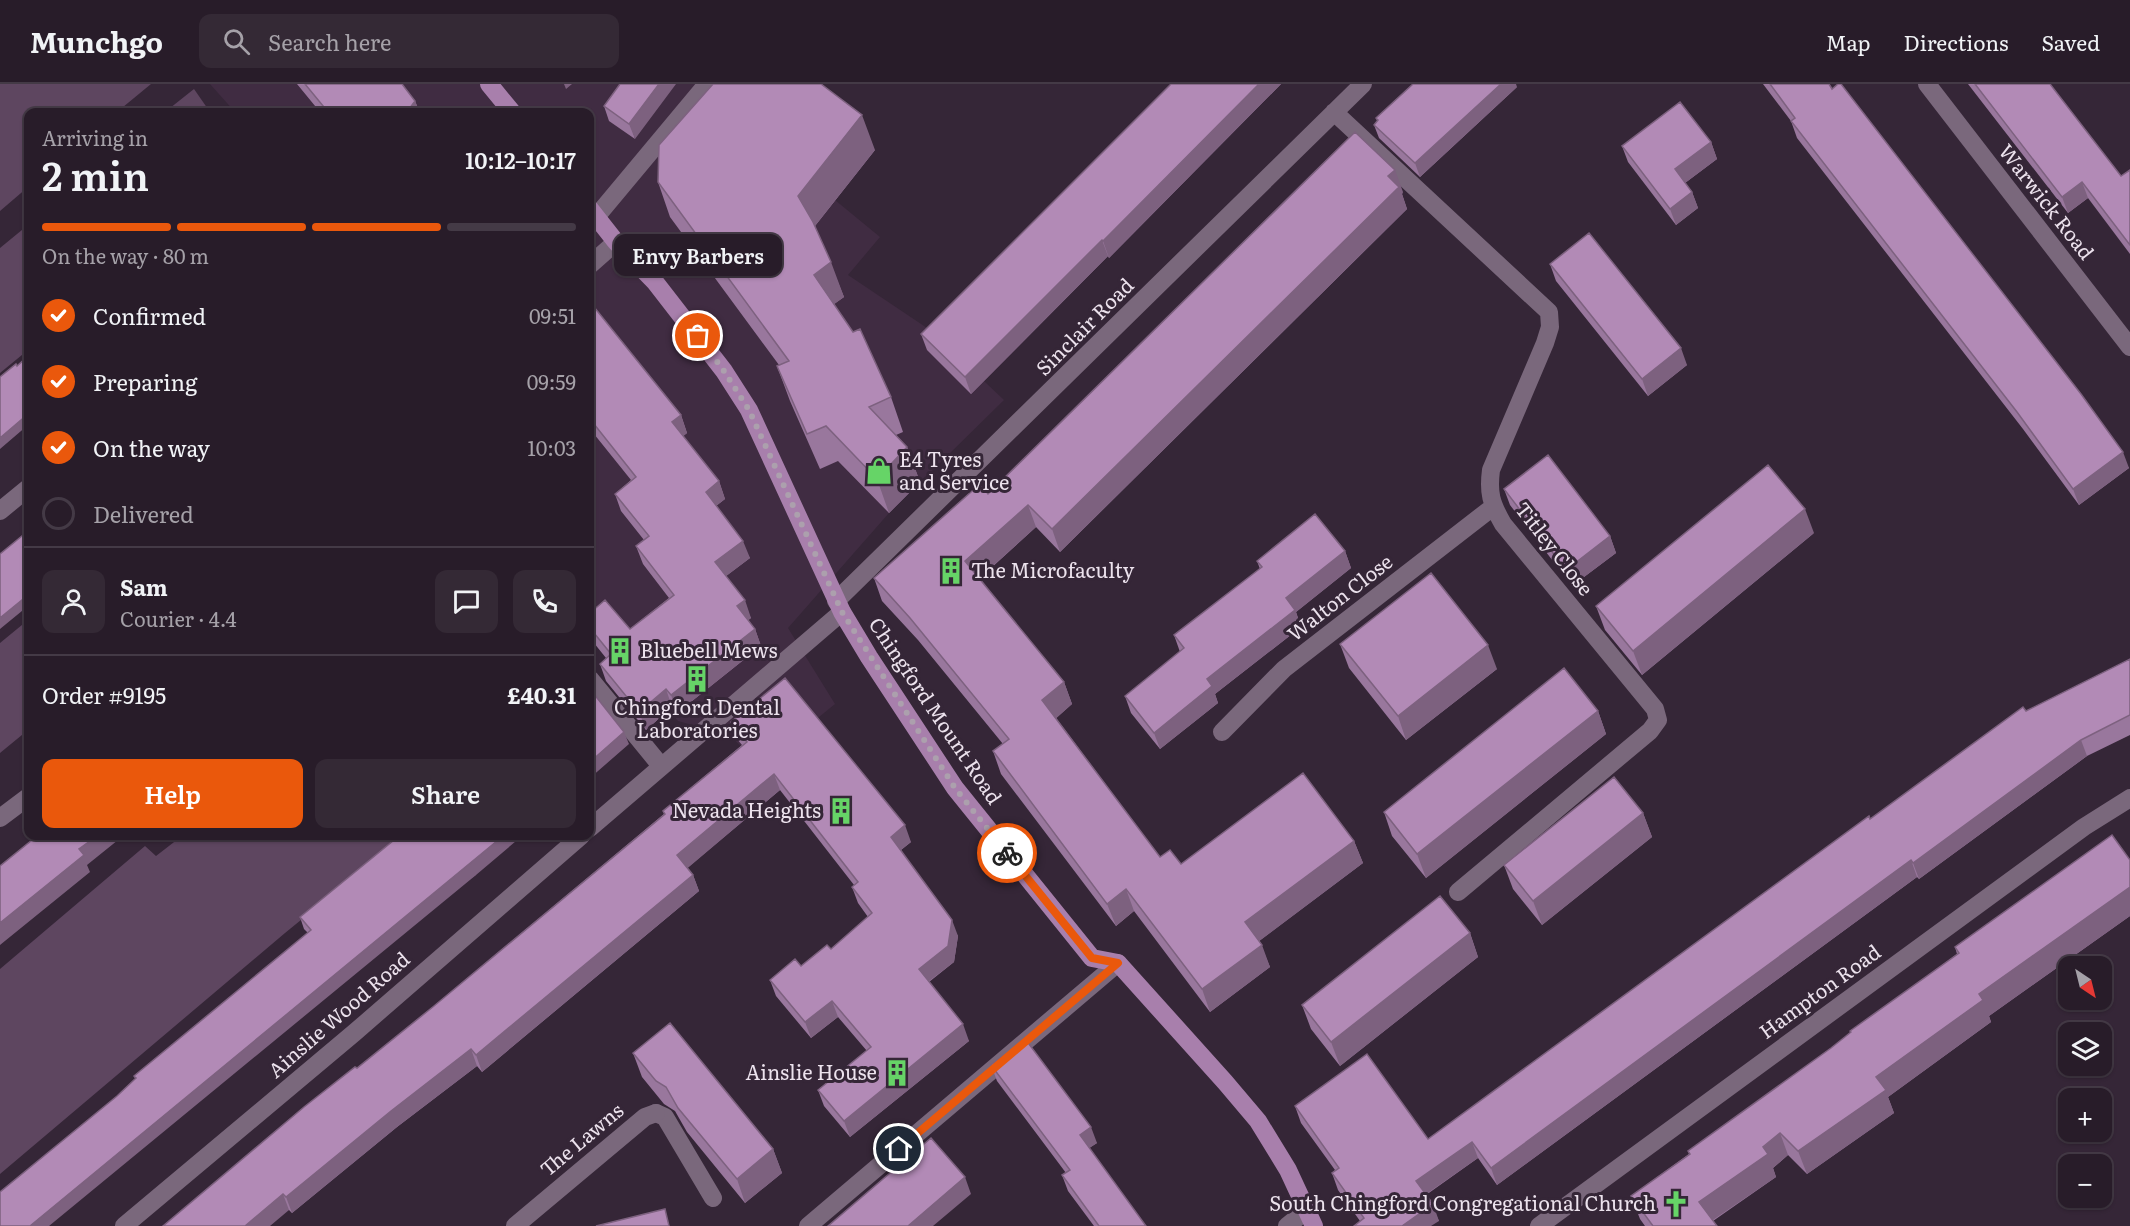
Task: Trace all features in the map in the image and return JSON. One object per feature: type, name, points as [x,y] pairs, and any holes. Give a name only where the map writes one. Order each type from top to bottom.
[{"type":"main road","points":[[489,84],[505,108]]},
{"type":"main road","name":"Chingford Mount Road","points":[[594,214],[685,318],[749,410],[839,607],[955,788],[1092,958],[1118,963]]},
{"type":"main road","points":[[1118,963],[1211,1064],[1258,1121],[1288,1170],[1311,1218]]},
{"type":"street","points":[[594,212],[707,84]]},
{"type":"street","name":"Sinclair Road","points":[[839,607],[1363,84]]},
{"type":"street","name":"Warwick Road","points":[[1927,84],[2130,347]]},
{"type":"street","name":"Titley Close","points":[[1334,112],[1549,312],[1550,327],[1545,343],[1491,470],[1489,489],[1493,507],[1503,524],[1655,710],[1658,720],[1650,731],[1458,892]]},
{"type":"street","points":[[594,261],[616,242]]},
{"type":"street","points":[[0,511],[24,491]]},
{"type":"street","name":"Walton Close","points":[[1222,732],[1284,669],[1493,507]]},
{"type":"street","points":[[594,825],[839,607]]},
{"type":"street","points":[[594,684],[661,766]]},
{"type":"street","name":"Hampton Road","points":[[1539,1226],[2084,827],[2130,798]]},
{"type":"street","points":[[0,818],[24,800]]},
{"type":"street","name":"Ainslie Wood Road","points":[[124,1226],[354,1033],[576,840]]},
{"type":"street","points":[[808,1226],[1118,963]]},
{"type":"street","name":"The Lawns","points":[[514,1226],[645,1117],[656,1113],[665,1117],[713,1198]]},
{"type":"street","points":[[1287,1226],[1311,1218]]},
{"type":"shaded area","points":[[0,84],[151,84],[122,108],[24,108],[24,190],[0,211]]},
{"type":"shaded area","points":[[210,84],[740,84],[722,107],[880,237],[848,275],[930,330],[1004,400],[889,513],[788,628],[835,704],[759,766],[731,736],[678,721],[622,655],[594,609],[594,108],[231,108]]},
{"type":"shaded area","points":[[194,89],[207,108],[170,108]]},
{"type":"shaded area","points":[[24,228],[24,353],[0,373],[0,248]]},
{"type":"shaded area","points":[[24,623],[24,733],[0,753],[0,643]]},
{"type":"shaded area","points":[[177,840],[399,840],[285,933],[0,1174],[0,969],[145,846],[156,856]]},
{"type":"building","points":[[305,84],[402,84],[415,101],[410,108],[325,108]]},
{"type":"building","points":[[620,84],[659,84],[629,124],[604,106]]},
{"type":"building","points":[[713,84],[821,84],[862,115],[798,196],[831,262],[814,275],[853,332],[860,329],[891,397],[869,407],[907,447],[877,479],[826,426],[807,434],[777,366],[789,361],[658,182],[659,145]]},
{"type":"building","points":[[1171,84],[1259,84],[965,377],[921,334]]},
{"type":"building","points":[[1413,84],[1501,84],[1415,163],[1374,125],[1378,120],[1376,118]]},
{"type":"building","points":[[1770,84],[1829,84],[1832,89],[1841,84],[2081,394],[2123,452],[2073,489],[2017,412],[1791,121],[1795,118]]},
{"type":"building","points":[[1975,84],[2050,84],[2121,176],[2130,170],[2130,245],[2082,182],[2062,197]]},
{"type":"building","points":[[1680,102],[1711,142],[1675,169],[1692,192],[1670,209],[1622,146]]},
{"type":"building","points":[[1355,132],[1395,170],[1388,176],[1399,187],[1052,529],[1028,505],[965,561],[1064,682],[1042,700],[1160,857],[1170,850],[1181,864],[1303,773],[1354,841],[1245,922],[1262,945],[1202,989],[1126,889],[1107,904],[993,751],[1009,739],[910,618],[874,578],[980,484],[988,494]]},
{"type":"building","points":[[1589,233],[1681,348],[1642,379],[1550,264]]},
{"type":"building","points":[[594,307],[681,415],[672,422],[719,481],[706,492],[743,541],[715,562],[745,600],[737,606],[755,629],[671,695],[666,689],[639,712],[600,664],[611,654],[594,633],[594,610],[605,600],[630,629],[674,595],[636,546],[649,536],[615,494],[636,477],[594,424]]},
{"type":"building","points":[[24,360],[24,417],[0,438],[0,377],[16,364],[17,366]]},
{"type":"building","points":[[1548,455],[1610,536],[1566,570],[1504,489]]},
{"type":"building","points":[[1768,465],[1805,509],[1633,651],[1596,606]]},
{"type":"building","points":[[1315,514],[1345,551],[1286,598],[1295,610],[1207,679],[1212,686],[1154,733],[1125,696],[1184,648],[1174,635],[1262,567],[1257,561]]},
{"type":"building","points":[[24,534],[24,598],[0,618],[0,554]]},
{"type":"building","points":[[1431,573],[1488,645],[1398,716],[1340,644]]},
{"type":"building","points":[[2130,659],[2130,715],[2081,740],[1913,863],[1911,860],[1491,1168],[1472,1142],[1416,1181],[1433,1204],[1402,1226],[1354,1226],[1364,1218],[1332,1173],[1339,1168],[1295,1106],[1367,1054],[1428,1139],[1869,816],[1870,819],[2023,707],[2026,711]]},
{"type":"building","points":[[1564,668],[1598,711],[1417,854],[1384,812]]},
{"type":"building","points":[[785,678],[905,825],[891,837],[952,920],[948,946],[919,969],[963,1024],[844,1121],[818,1090],[871,1047],[832,1001],[805,1022],[770,980],[795,959],[801,966],[827,945],[831,949],[872,913],[852,887],[858,882],[774,774],[677,855],[693,875],[476,1055],[471,1049],[286,1197],[283,1194],[245,1226],[163,1226],[304,1107],[434,1006],[665,814],[663,811],[747,742],[731,722]]},
{"type":"building","points":[[594,694],[624,732],[594,758]]},
{"type":"building","points":[[1614,777],[1643,813],[1533,901],[1504,865]]},
{"type":"building","points":[[2112,835],[2130,860],[2130,887],[1979,994],[1983,1000],[1876,1077],[1886,1090],[1798,1151],[1780,1133],[1763,1147],[1768,1154],[1699,1202],[1717,1226],[1653,1226],[1631,1196],[1690,1154],[1688,1151],[1959,953],[1955,947]]},
{"type":"building","points":[[32,840],[91,840],[79,849],[84,855],[0,923],[0,866]]},
{"type":"building","points":[[394,840],[498,840],[30,1226],[0,1226],[0,1192],[117,1096],[136,1078],[134,1076],[311,930],[300,917]]},
{"type":"building","points":[[1440,896],[1470,933],[1331,1042],[1302,1005]]},
{"type":"building","points":[[670,1023],[773,1149],[737,1179],[678,1108],[666,1087],[656,1081],[633,1053]]},
{"type":"building","points":[[1026,1040],[1091,1127],[1080,1135],[1146,1226],[1099,1226],[1062,1175],[1070,1170],[991,1065]]},
{"type":"building","points":[[931,1138],[965,1177],[908,1226],[828,1226]]},
{"type":"building","points":[[665,1209],[669,1226],[596,1226]]},
{"type":"way so far","points":[[698,336],[749,410],[842,612],[955,788],[1007,853]]},
{"type":"place","name":"Envy Barbers","points":[[698,336]]},
{"type":"place","name":"E4 Tyres and Service","points":[[879,471]]},
{"type":"place","name":"The Microfaculty","points":[[951,571]]},
{"type":"place","name":"Bluebell Mews","points":[[620,651]]},
{"type":"place","name":"Chingford Dental Laboratories","points":[[697,679]]},
{"type":"place","name":"Nevada Heights","points":[[841,811]]},
{"type":"place","name":"Ainslie House","points":[[897,1073]]},
{"type":"place","name":"South Chingford Congregational Church","points":[[1676,1204]]},
{"type":"route","points":[[899,1149],[1118,963],[1092,958],[1007,853]]}]
